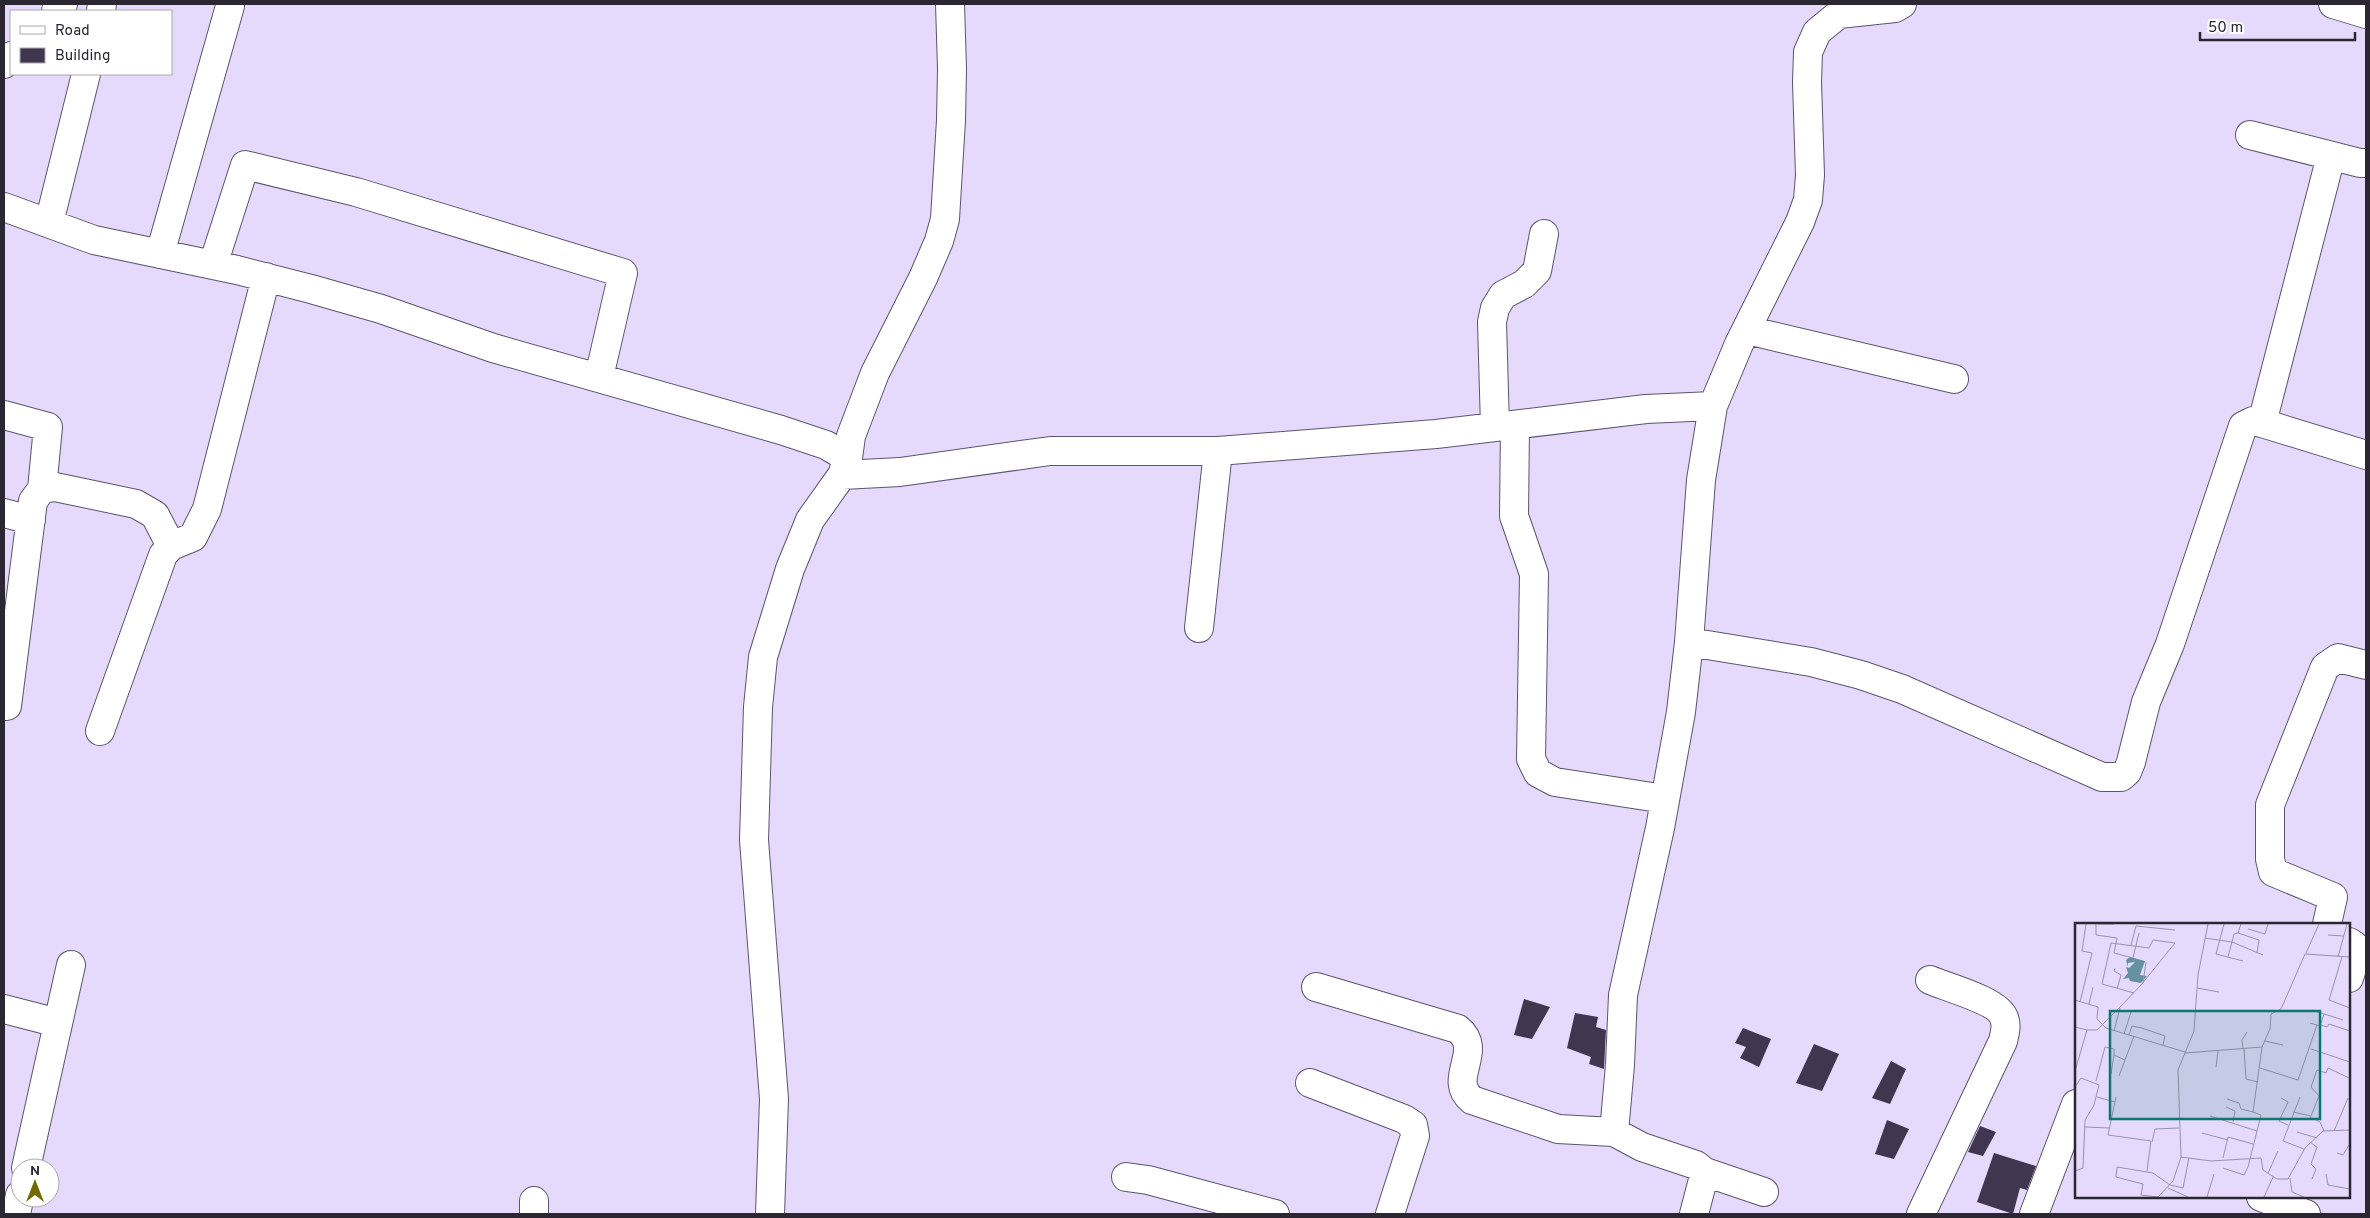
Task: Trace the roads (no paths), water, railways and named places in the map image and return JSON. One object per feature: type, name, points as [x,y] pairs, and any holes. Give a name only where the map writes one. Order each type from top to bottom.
[{"type":"street","points":[[770,1214],[774,1099],[754,840],[758,707],[763,657],[790,569],[810,520],[845,467],[851,436],[871,382],[923,278],[939,241],[945,219],[952,86],[950,4]]},
{"type":"street","points":[[1614,1132],[1620,1065],[1623,995],[1665,799],[1681,712],[1690,642],[1701,480],[1713,406],[1747,330],[1800,222],[1808,200],[1810,175],[1808,52],[1817,32],[1839,14],[1895,8],[1902,4]]},
{"type":"street","points":[[2333,4],[2366,14]]},
{"type":"street","points":[[160,254],[230,6]]},
{"type":"street","points":[[49,224],[86,75]]},
{"type":"street","points":[[2250,135],[2366,163]]},
{"type":"street","points":[[2262,423],[2331,156]]},
{"type":"street","points":[[213,265],[245,165],[356,192],[623,273],[599,377]]},
{"type":"street","points":[[4,207],[94,240],[266,277],[381,309],[493,348],[781,430],[826,445],[845,467],[900,472],[1050,451],[1218,450],[1436,434],[1646,409],[1713,406]]},
{"type":"street","points":[[1544,234],[1537,270],[1524,284],[1503,295],[1495,308],[1492,322],[1514,516],[1534,574],[1531,759],[1538,774],[1555,782],[1665,799]]},
{"type":"street","points":[[100,731],[162,555],[172,546],[193,538],[207,509],[266,277]]},
{"type":"street","points":[[1747,330],[1954,379]]},
{"type":"street","points":[[4,415],[48,427],[42,489],[33,501],[7,706]]},
{"type":"street","points":[[1690,642],[1812,662],[1861,675],[1902,689],[2102,777],[2121,777],[2127,772],[2131,762],[2146,702],[2170,644],[2244,426],[2253,421],[2262,423],[2366,455]]},
{"type":"street","points":[[1199,628],[1218,450]]},
{"type":"street","points":[[42,489],[55,487],[136,504],[154,515],[172,546]]},
{"type":"street","points":[[4,513],[31,520]]},
{"type":"street","points":[[2327,923],[2333,897],[2274,872],[2270,859],[2270,805],[2325,667],[2338,658],[2366,665]]},
{"type":"street","points":[[2350,943],[2355,946],[2355,959],[2350,975]]},
{"type":"street","points":[[28,1158],[71,965]]},
{"type":"street","points":[[1921,1214],[2003,1041],[2006,1027],[2004,1017],[1997,1007],[1930,980]]},
{"type":"street","points":[[1316,987],[1458,1029],[1465,1035],[1468,1046],[1462,1086],[1465,1094],[1472,1100],[1558,1129],[1614,1132],[1642,1147],[1696,1165],[1705,1172],[1764,1192]]},
{"type":"street","points":[[4,1009],[58,1023]]},
{"type":"street","points":[[1310,1083],[1413,1124],[1415,1136],[1390,1214]]},
{"type":"street","points":[[2034,1214],[2070,1141],[2075,1110]]},
{"type":"street","points":[[1694,1214],[1705,1172]]},
{"type":"street","points":[[1126,1178],[1148,1180],[1275,1214]]},
{"type":"street","points":[[2264,1198],[2306,1214]]}]
